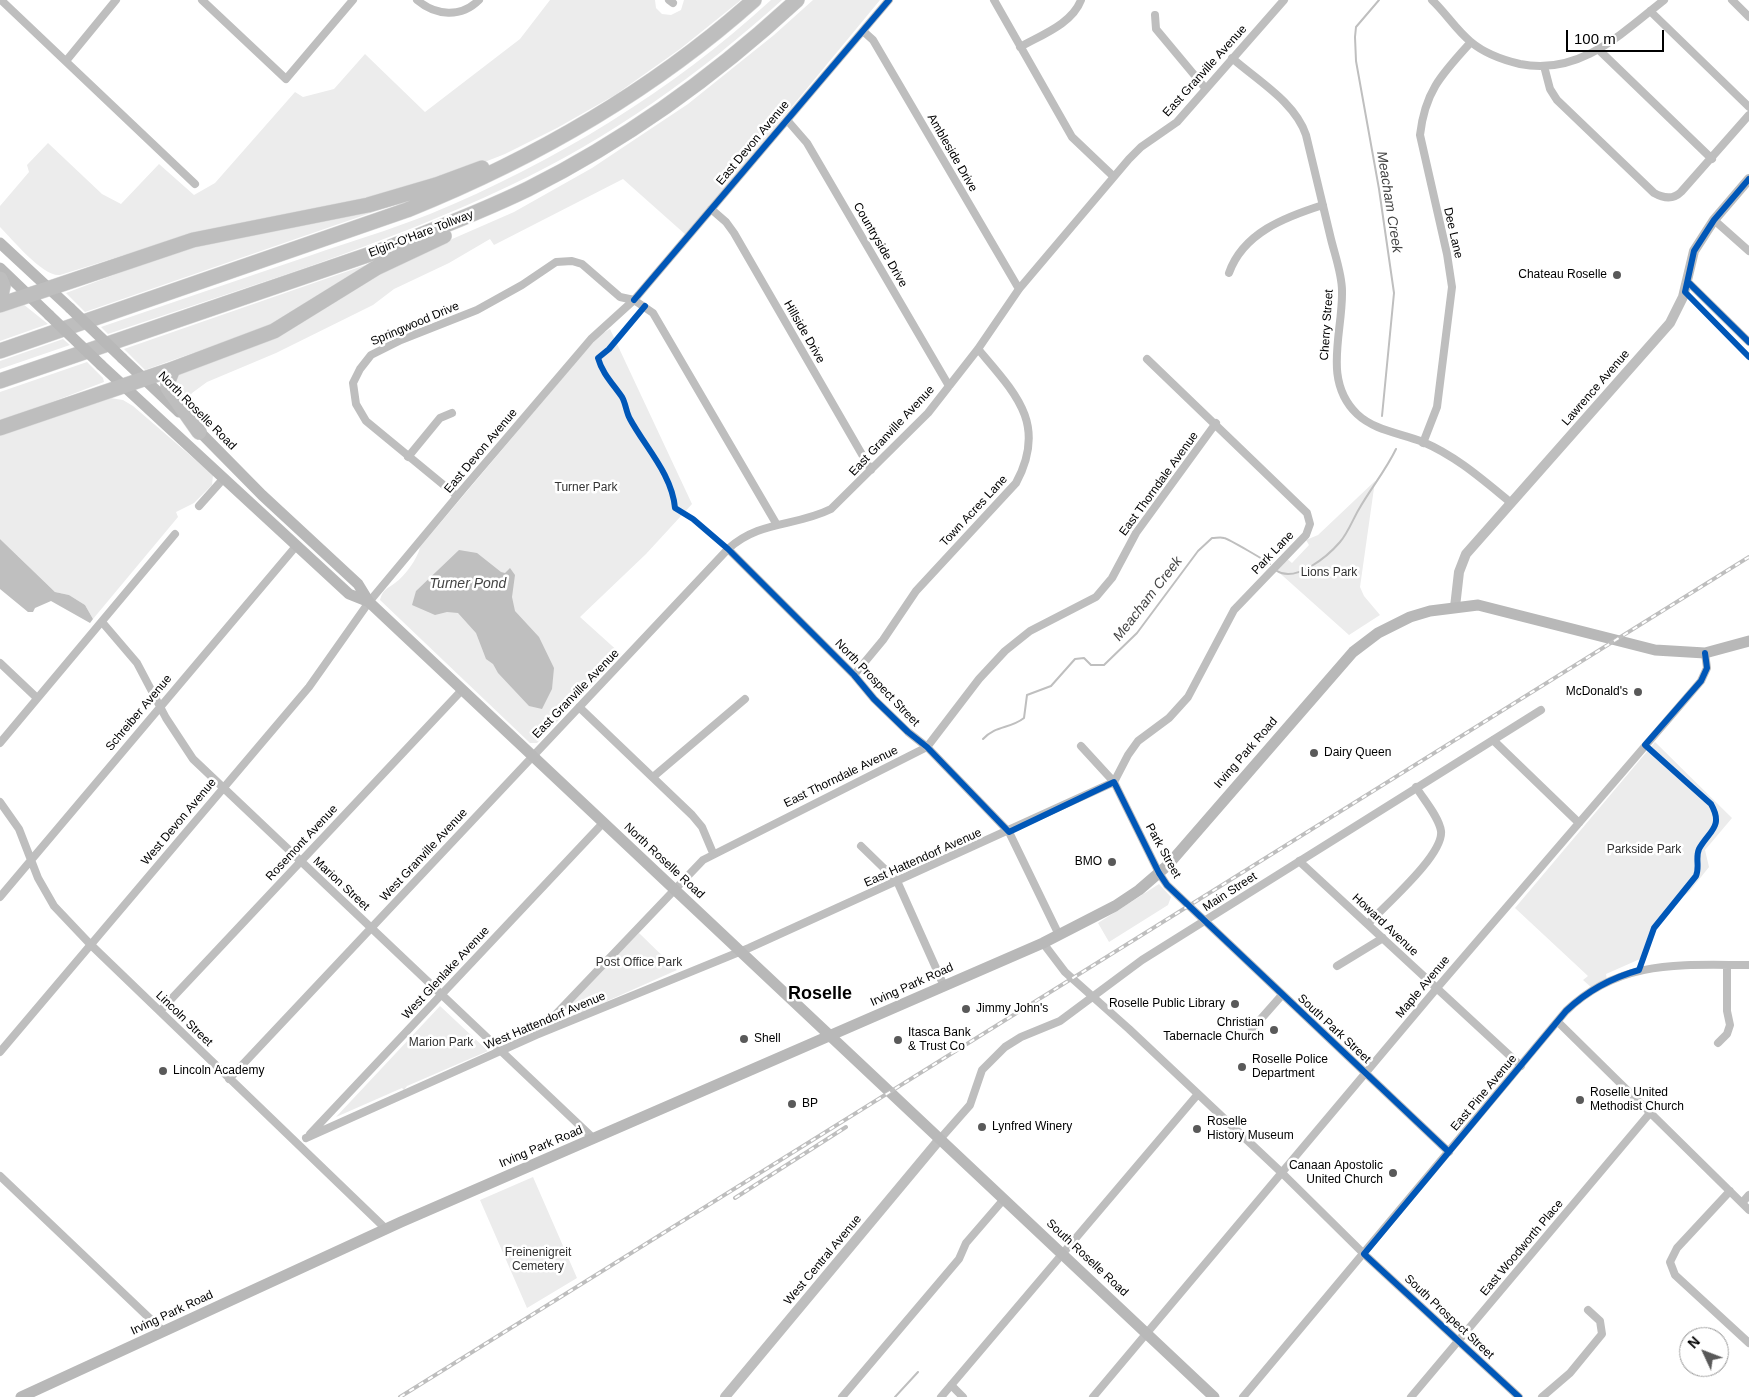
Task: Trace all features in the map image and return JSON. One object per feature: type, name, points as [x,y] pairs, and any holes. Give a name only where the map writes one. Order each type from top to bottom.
[{"type":"highway","points":[[0,351],[407,210],[468,185],[540,149],[601,114],[653,80],[712,36],[754,0]]},
{"type":"highway","name":"Elgin-O'Hare Tollway","points":[[0,381],[385,249],[446,226],[529,188],[619,137],[677,98],[743,48],[797,0]]},
{"type":"highway","points":[[0,305],[193,240],[224,232],[327,215],[404,196],[509,157],[540,149]]},
{"type":"highway","points":[[0,428],[173,369],[274,331],[392,260],[510,206],[529,188]]},
{"type":"highway","points":[[0,279],[3,286],[0,300]]},
{"type":"highway","points":[[173,369],[168,380],[168,388],[200,432]]},
{"type":"main road","name":"North Roselle Road","points":[[0,243],[144,378],[268,501],[358,584],[369,602],[940,1139]]},
{"type":"main road","name":"North Roselle Road","points":[[0,268],[49,316],[349,594],[369,602]]},
{"type":"main road","name":"Irving Park Road","points":[[21,1397],[386,1229],[1043,943],[1115,906],[1159,873],[1353,652],[1378,633],[1404,619],[1430,611],[1478,605],[1655,650],[1705,653],[1749,641]]},
{"type":"main road","name":"South Roselle Road","points":[[940,1139],[1214,1397]]},
{"type":"street","points":[[0,0],[195,184]]},
{"type":"street","points":[[66,61],[116,0]]},
{"type":"street","points":[[202,0],[286,79],[354,0]]},
{"type":"street","points":[[417,0],[429,8],[448,13],[463,10],[480,0]]},
{"type":"street","name":"East Devon Avenue","points":[[369,602],[591,339],[634,300],[888,0]]},
{"type":"street","points":[[994,0],[1072,137],[1113,176]]},
{"type":"street","points":[[1020,47],[1064,21],[1074,12],[1081,0]]},
{"type":"street","name":"East Granville Avenue","points":[[532,756],[728,549],[748,534],[812,517],[831,509],[872,470],[928,413],[978,349],[1019,289],[1113,176],[1141,147],[1177,122],[1284,0]]},
{"type":"street","points":[[1432,0],[1472,42],[1493,55],[1511,62],[1544,66],[1574,62],[1599,50],[1664,0]]},
{"type":"street","points":[[1732,0],[1749,17]]},
{"type":"street","points":[[1650,11],[1749,107]]},
{"type":"street","points":[[1156,15],[1156,29],[1206,89]]},
{"type":"street","name":"Ambleside Drive","points":[[863,31],[874,40],[1019,289]]},
{"type":"street","name":"Dee Lane","points":[[1423,442],[1436,414],[1439,399],[1452,287],[1447,254],[1420,136],[1422,117],[1432,89],[1472,42]]},
{"type":"street","points":[[1599,50],[1712,159]]},
{"type":"street","name":"Cherry Street","points":[[1232,58],[1298,118],[1306,135],[1342,290],[1335,362],[1342,392],[1352,408],[1366,422],[1423,442],[1462,464],[1510,502]]},
{"type":"street","points":[[1544,66],[1550,90],[1557,100],[1654,193],[1667,197],[1681,192],[1749,115]]},
{"type":"street","name":"Countryside Drive","points":[[787,120],[807,143],[949,386]]},
{"type":"street","name":"Lawrence Avenue","points":[[1455,607],[1459,572],[1466,554],[1670,323],[1677,311],[1688,282],[1694,250],[1714,220],[1749,179]]},
{"type":"street","points":[[1229,274],[1238,254],[1258,234],[1284,218],[1323,205]]},
{"type":"street","name":"Hillside Drive","points":[[711,210],[726,222],[734,233],[872,470]]},
{"type":"street","points":[[1714,220],[1749,252]]},
{"type":"street","name":"Springwood Drive","points":[[457,496],[366,421],[356,404],[353,384],[360,369],[371,355],[401,340],[477,310],[522,285],[556,262],[572,261],[582,264],[620,297],[634,300],[649,310],[660,322],[777,525]]},
{"type":"street","points":[[1688,282],[1749,342]]},
{"type":"street","name":"Town Acres Lane","points":[[854,675],[884,640],[916,591],[1016,483],[1024,468],[1030,434],[1026,415],[1012,390],[978,349]]},
{"type":"street","name":"Park Lane","points":[[1114,782],[1128,755],[1138,741],[1169,718],[1188,697],[1234,610],[1306,535],[1310,524],[1307,513],[1216,423],[1147,359]]},
{"type":"street","points":[[408,457],[440,418],[452,413]]},
{"type":"street","name":"East Thorndale Avenue","points":[[536,1035],[703,860],[713,853],[927,747],[979,679],[1004,651],[1030,631],[1088,602],[1102,591],[1114,576],[1136,533],[1216,423]]},
{"type":"street","points":[[199,506],[224,478]]},
{"type":"street","points":[[0,743],[175,534]]},
{"type":"street","name":"Schreiber Avenue","points":[[0,897],[160,705],[297,546]]},
{"type":"street","name":"North Prospect Street","points":[[728,549],[854,675],[902,726],[927,747],[1010,832],[1058,935]]},
{"type":"street","name":"West Devon Avenue","points":[[0,1052],[309,688],[369,602]]},
{"type":"street","name":"Marion Street","points":[[102,622],[138,663],[186,751],[594,1139]]},
{"type":"street","name":"Maple Avenue","points":[[1093,1397],[1437,988],[1701,681],[1707,668],[1705,653]]},
{"type":"street","points":[[0,663],[37,698]]},
{"type":"street","name":"Rosemont Avenue","points":[[160,1011],[462,690]]},
{"type":"street","points":[[652,777],[746,699]]},
{"type":"street","points":[[579,707],[697,820],[713,853]]},
{"type":"street","name":"Main Street","points":[[940,1139],[970,1105],[982,1070],[992,1058],[1022,1036],[1060,1021],[1142,960],[1541,710]]},
{"type":"street","points":[[1493,740],[1578,823]]},
{"type":"street","name":"Park Street","points":[[1081,746],[1114,782],[1159,873],[1167,885],[1204,922]]},
{"type":"street","name":"West Granville Avenue","points":[[230,1078],[532,756]]},
{"type":"street","name":"East Hattendorf Avenue","points":[[740,952],[1010,832],[1114,782]]},
{"type":"street","points":[[1368,924],[1383,906],[1397,896],[1440,843],[1440,827],[1416,788]]},
{"type":"street","name":"Lincoln Street","points":[[0,802],[19,828],[38,878],[54,906],[90,944],[386,1229]]},
{"type":"street","name":"West Glenlake Avenue","points":[[299,1146],[603,823]]},
{"type":"street","points":[[861,846],[897,882],[944,986]]},
{"type":"street","name":"Howard Avenue","points":[[1299,861],[1521,1066]]},
{"type":"street","name":"South Park Street","points":[[1204,922],[1449,1152]]},
{"type":"street","points":[[1337,966],[1383,938]]},
{"type":"street","name":"South Prospect Street","points":[[1043,943],[1072,979],[1282,1172],[1364,1254],[1519,1397]]},
{"type":"street","name":"West Hattendorf Avenue","points":[[306,1138],[536,1035],[740,952]]},
{"type":"street","points":[[1718,1043],[1727,1034],[1730,1025],[1727,1011],[1727,965]]},
{"type":"street","name":"East Pine Avenue","points":[[1243,1397],[1558,1022],[1581,998],[1623,974],[1666,966],[1749,965]]},
{"type":"street","points":[[1252,1028],[1282,995]]},
{"type":"street","points":[[1558,1022],[1749,1210]]},
{"type":"street","points":[[941,1397],[1198,1094]]},
{"type":"street","name":"East Woodworth Place","points":[[1411,1397],[1650,1112]]},
{"type":"street","name":"West Central Avenue","points":[[725,1397],[940,1139]]},
{"type":"street","points":[[0,1176],[164,1332]]},
{"type":"street","points":[[1730,1192],[1677,1248],[1670,1262],[1675,1275],[1749,1343]]},
{"type":"street","points":[[1742,1203],[1749,1195]]},
{"type":"street","points":[[842,1397],[959,1259],[966,1243],[1004,1199]]},
{"type":"street","points":[[1542,1397],[1570,1374],[1602,1334],[1600,1321],[1588,1310]]},
{"type":"street","points":[[951,1385],[963,1397]]},
{"type":"green space","points":[[550,0],[655,0],[656,8],[662,14],[671,15],[681,10],[684,0],[741,0],[680,49],[615,95],[557,128],[505,154],[454,174],[313,213],[220,227],[195,233],[60,275],[53,274],[37,264],[0,227],[0,206],[29,172],[27,165],[48,143],[102,194],[121,204],[159,164],[194,195],[215,183],[295,92],[303,97],[334,89],[365,54],[425,112],[520,39]]},
{"type":"green space","points":[[771,0],[782,0],[719,54],[686,79],[618,126],[546,168],[461,208],[311,266],[108,334],[101,327],[415,220],[522,172],[610,122],[652,94],[693,65]]},
{"type":"green space","points":[[813,0],[880,0],[686,235],[623,179],[494,245],[490,239],[449,263],[394,289],[373,305],[276,353],[207,382],[192,393],[185,403],[173,382],[179,374],[293,328],[395,264],[514,212],[592,168],[688,104],[774,35]]},
{"type":"green space","points":[[408,200],[85,312],[66,293],[193,245]]},
{"type":"green space","points":[[377,261],[269,326],[145,370],[124,349]]},
{"type":"green space","points":[[23,304],[48,324],[0,341],[0,311]]},
{"type":"green space","name":"Turner Park","points":[[610,329],[692,504],[646,554],[580,617],[621,654],[537,743],[530,743],[380,600],[384,591],[399,580],[407,571],[417,556],[420,547],[581,356],[600,335]]},
{"type":"green space","points":[[63,339],[70,345],[0,369],[0,361]]},
{"type":"green space","points":[[87,362],[103,378],[104,382],[0,422],[0,392]]},
{"type":"green space","points":[[110,398],[123,400],[133,406],[213,475],[212,485],[194,503],[176,512],[178,517],[93,619],[85,605],[69,595],[55,592],[0,539],[0,435]]},
{"type":"green space","name":"Lions Park","points":[[1375,481],[1360,587],[1364,596],[1380,615],[1349,635],[1274,568],[1285,557],[1292,563],[1309,545],[1306,540],[1318,535]]},
{"type":"green space","name":"Parkside Park","points":[[1655,742],[1732,818],[1705,850],[1709,867],[1689,892],[1663,913],[1649,934],[1640,959],[1606,974],[1607,980],[1592,988],[1583,980],[1588,976],[1515,908]]},
{"type":"green space","points":[[1159,884],[1171,897],[1168,905],[1109,942],[1098,923]]},
{"type":"green space","name":"Post Office Park","points":[[639,933],[677,970],[578,1014],[569,1012],[569,1005]]},
{"type":"green space","name":"Marion Park","points":[[440,1006],[488,1051],[407,1086],[404,1090],[402,1088],[336,1117]]},
{"type":"green space","name":"Freinenigreit Cemetery","points":[[533,1177],[577,1278],[527,1308],[480,1200]]},
{"type":"water","points":[[0,539],[55,592],[69,595],[85,605],[93,619],[90,623],[51,601],[35,608],[33,612],[28,612],[0,589]]},
{"type":"water","name":"Turner Pond","points":[[459,550],[477,553],[501,572],[505,573],[510,568],[515,575],[512,597],[515,611],[539,637],[554,668],[552,689],[542,709],[529,706],[498,673],[493,664],[486,659],[476,633],[458,613],[447,612],[435,615],[412,605],[416,591]]},
{"type":"waterway","name":"Meacham Creek","points":[[1379,0],[1356,27],[1355,37],[1356,61],[1379,189],[1394,293],[1382,416]]},
{"type":"waterway","name":"Meacham Creek","points":[[1277,571],[1285,574],[1302,571],[1335,548],[1346,534],[1396,449]]},
{"type":"waterway","name":"Meacham Creek","points":[[983,739],[993,731],[1014,724],[1024,718],[1027,695],[1051,686],[1075,659],[1084,658],[1091,665],[1104,665],[1137,633],[1198,551],[1212,538],[1227,539],[1270,564]]},
{"type":"waterway","points":[[895,1397],[918,1372]]},
{"type":"railway","points":[[400,1397],[1749,557]]},
{"type":"railway","points":[[735,1198],[846,1127]]},
{"type":"cycle path","points":[[634,300],[889,0]]},
{"type":"cycle path","points":[[1749,179],[1714,220],[1694,251],[1685,292],[1749,357]]},
{"type":"cycle path","points":[[1688,282],[1749,342]]},
{"type":"cycle path","points":[[645,306],[609,349],[598,358],[605,374],[622,397],[630,419],[663,472],[669,484],[675,508],[693,519],[728,549],[854,675],[874,699],[908,732],[927,747],[1009,832],[1114,782],[1159,873],[1167,885],[1449,1152]]},
{"type":"cycle path","points":[[1519,1397],[1364,1254],[1566,1011],[1600,986],[1639,970],[1654,928],[1696,876],[1698,852],[1716,824],[1715,812],[1711,804],[1645,745],[1701,681],[1707,668],[1705,653]]},
{"type":"place","name":"Chateau Roselle","points":[[1617,275]]},
{"type":"place","name":"McDonald's","points":[[1638,692]]},
{"type":"place","name":"Dairy Queen","points":[[1314,753]]},
{"type":"place","name":"BMO","points":[[1112,862]]},
{"type":"place","name":"Roselle Public Library","points":[[1235,1004]]},
{"type":"place","name":"Jimmy John's","points":[[966,1009]]},
{"type":"place","name":"Christian Tabernacle Church","points":[[1274,1030]]},
{"type":"place","name":"Shell","points":[[744,1039]]},
{"type":"place","name":"Itasca Bank & Trust Co","points":[[898,1040]]},
{"type":"place","name":"Roselle Police Department","points":[[1242,1067]]},
{"type":"place","name":"Lincoln Academy","points":[[163,1071]]},
{"type":"place","name":"Roselle United Methodist Church","points":[[1580,1100]]},
{"type":"place","name":"BP","points":[[792,1104]]},
{"type":"place","name":"Lynfred Winery","points":[[982,1127]]},
{"type":"place","name":"Roselle History Museum","points":[[1197,1129]]},
{"type":"place","name":"Canaan Apostolic United Church","points":[[1393,1173]]},
{"type":"district","name":"Roselle","points":[[820,994]]}]
